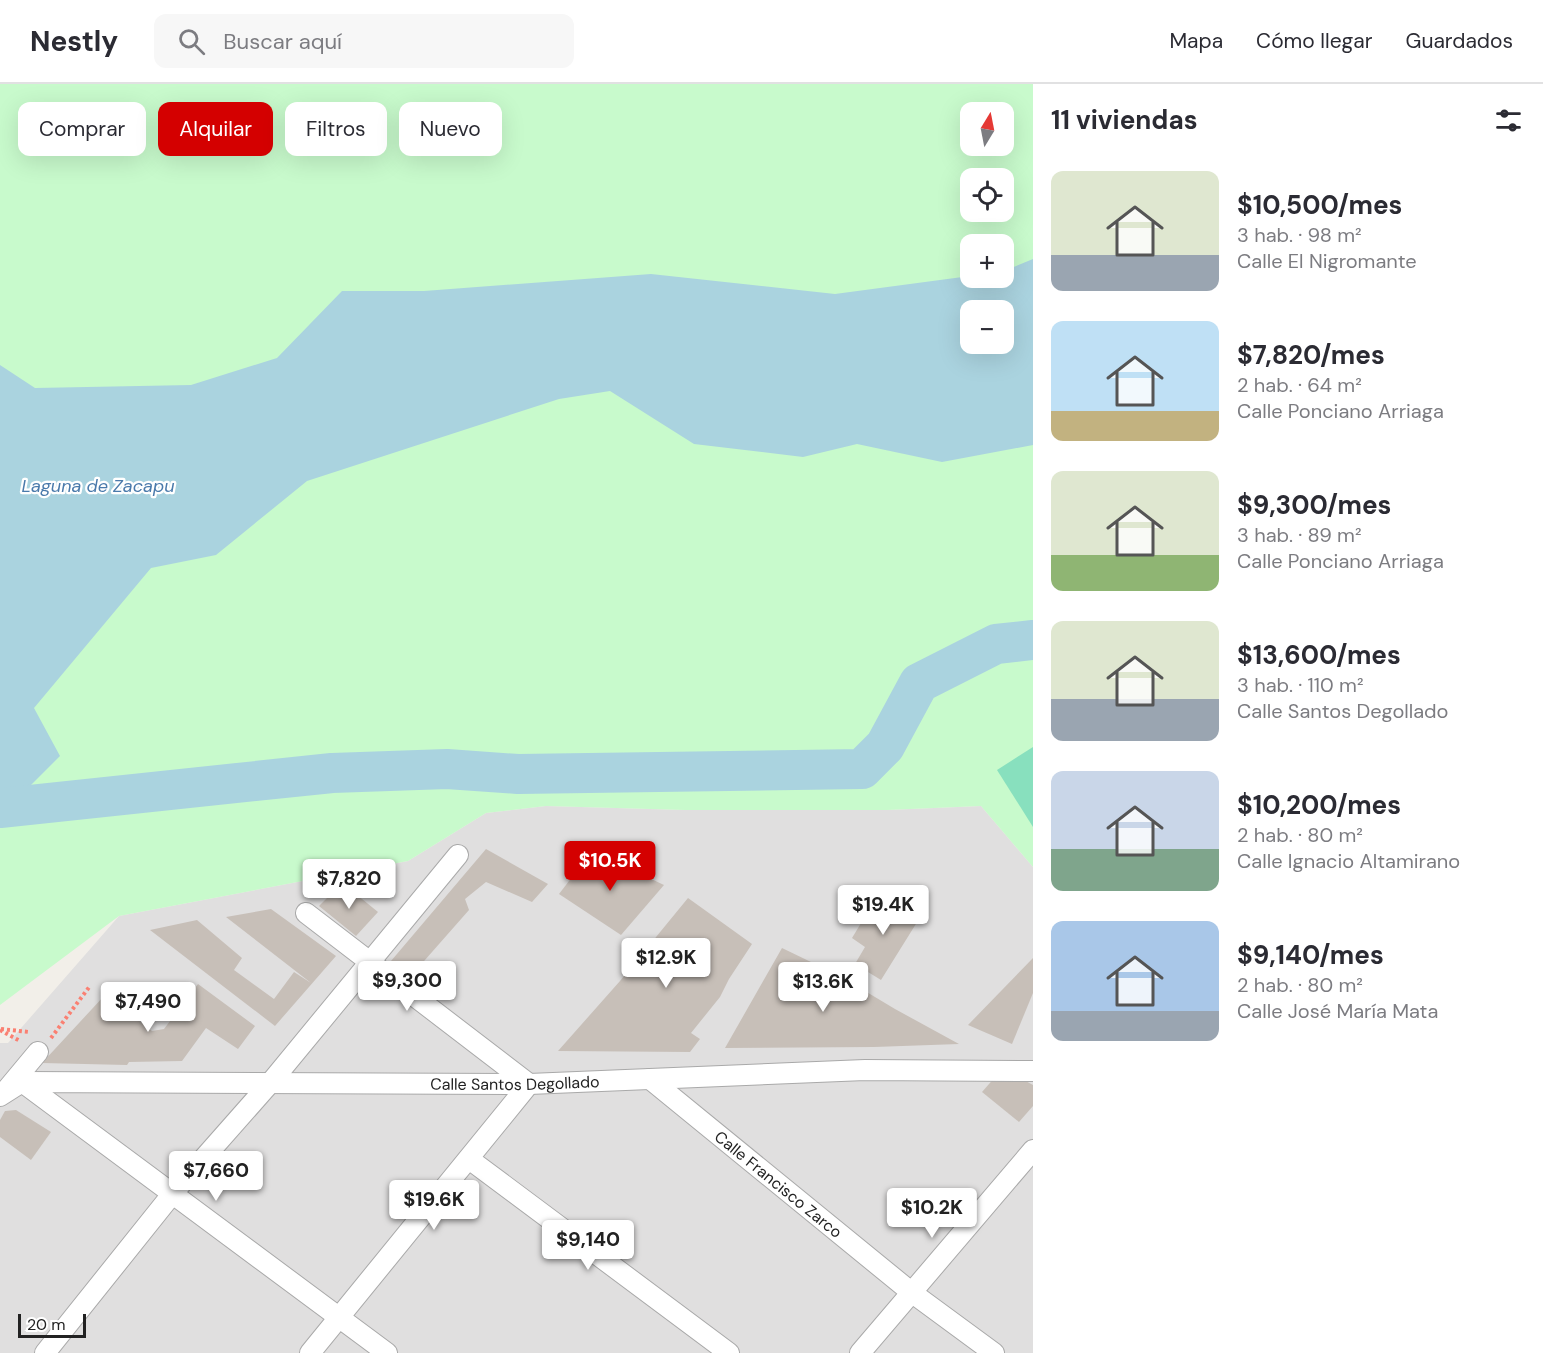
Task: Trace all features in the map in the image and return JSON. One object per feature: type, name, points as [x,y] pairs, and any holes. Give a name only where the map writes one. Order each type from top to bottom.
[{"type":"street","points":[[45,1353],[173,1193],[271,1082],[458,855]]},
{"type":"street","points":[[306,913],[529,1084],[310,1353]]},
{"type":"street","points":[[0,1096],[38,1052]]},
{"type":"street","name":"Calle Santos Degollado","points":[[22,1082],[529,1084],[865,1070],[1033,1071]]},
{"type":"street","name":"Calle Francisco Zarco","points":[[650,1079],[911,1292],[994,1353]]},
{"type":"street","points":[[0,1096],[22,1082],[387,1353]]},
{"type":"street","points":[[469,1159],[729,1353]]},
{"type":"street","points":[[860,1353],[911,1292],[1029,1162]]},
{"type":"path","points":[[38,1052],[54,1035],[90,986]]},
{"type":"shaded area","points":[[546,806],[685,810],[887,810],[981,806],[1033,867],[1033,1353],[0,1353],[0,1043],[8,1043],[119,916],[408,861],[486,813]]},
{"type":"green space","points":[[0,84],[1033,84],[1033,867],[981,806],[887,810],[685,810],[546,806],[486,813],[408,861],[119,916],[0,1005]]},
{"type":"green space","points":[[1033,747],[1033,827],[997,770]]},
{"type":"water","name":"Laguna de Zacapu","points":[[1033,259],[1033,445],[942,462],[857,444],[803,457],[694,444],[610,391],[559,399],[307,481],[216,555],[151,568],[34,708],[60,756],[28,788],[0,791],[0,365],[35,388],[191,385],[277,358],[342,291],[424,291],[651,274],[835,294],[960,277],[960,288],[1014,288],[1014,267]]},
{"type":"building","points":[[486,849],[548,884],[532,902],[486,882],[465,899],[469,910],[410,977],[391,961]]},
{"type":"building","points":[[592,851],[664,885],[621,935],[559,894]]},
{"type":"building","points":[[351,890],[378,912],[356,936],[319,906],[333,892]]},
{"type":"building","points":[[878,895],[919,919],[881,980],[855,964],[865,947],[852,938]]},
{"type":"building","points":[[688,898],[752,944],[720,997],[691,1033],[700,1039],[690,1052],[558,1051],[620,981]]},
{"type":"building","points":[[271,909],[336,956],[275,1026],[150,930],[197,920],[242,958],[234,970],[274,999],[294,972],[311,983],[226,917]]},
{"type":"building","points":[[782,948],[840,976],[959,1044],[725,1048]]},
{"type":"building","points":[[1033,958],[1033,993],[1012,1044],[968,1025]]},
{"type":"building","points":[[198,984],[255,1026],[238,1049],[206,1028],[182,1061],[129,1062],[127,1065],[42,1063],[104,996],[152,1031],[164,1029]]},
{"type":"building","points":[[1013,1074],[1033,1085],[1033,1106],[1019,1122],[982,1092],[996,1076]]},
{"type":"building","points":[[16,1110],[51,1132],[31,1160],[0,1137],[0,1120],[5,1111]]},
{"type":"waterway","points":[[0,808],[332,773],[447,769],[518,774],[862,769],[885,746],[919,683],[996,644],[1033,640]]}]
